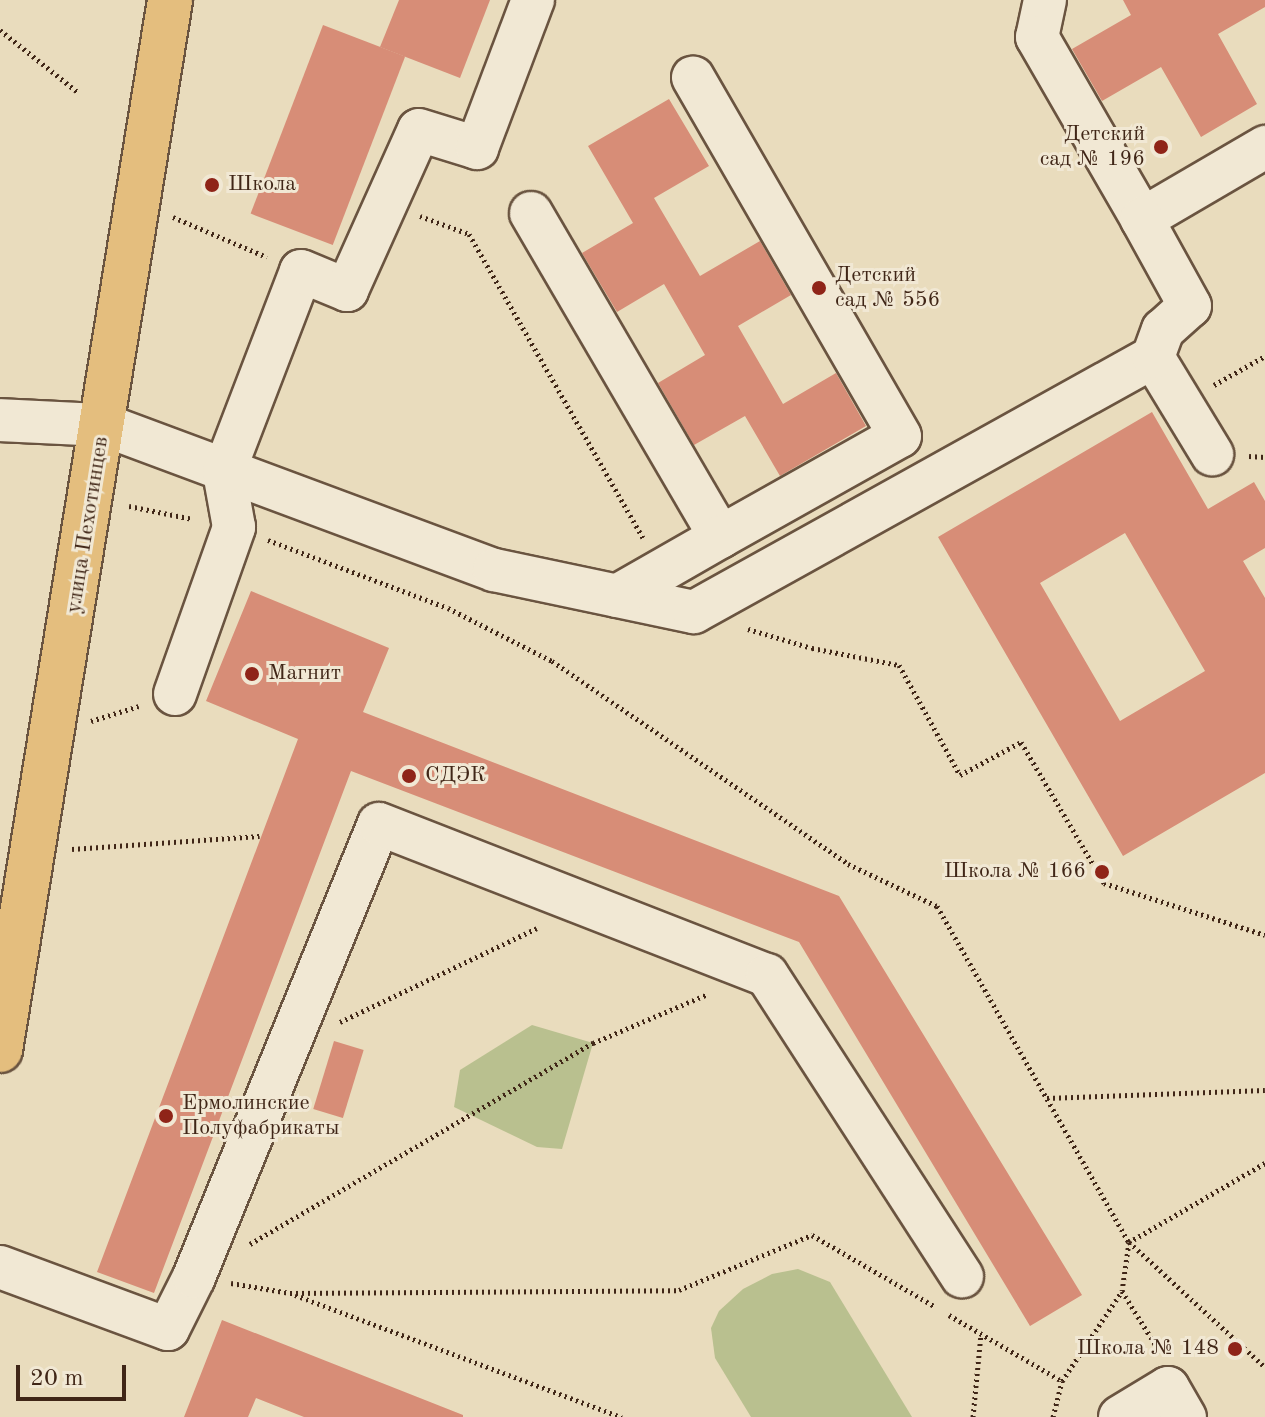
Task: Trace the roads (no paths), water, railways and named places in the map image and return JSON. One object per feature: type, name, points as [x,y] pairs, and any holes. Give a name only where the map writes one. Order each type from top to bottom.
[{"type":"main road","name":"улица Пехотинцев","points":[[0,1050],[11,922],[93,497],[170,0]]},
{"type":"lane","points":[[175,694],[234,527],[224,472],[301,271],[347,290],[419,130],[477,148],[533,0]]},
{"type":"lane","points":[[0,420],[104,425],[494,570],[694,612],[1153,357],[1163,330],[1190,306],[1037,37],[1045,0]]},
{"type":"lane","points":[[617,596],[900,436],[693,78]]},
{"type":"lane","points":[[1142,219],[1265,147]]},
{"type":"lane","points":[[531,213],[720,537]]},
{"type":"lane","points":[[1153,357],[1212,454]]},
{"type":"lane","points":[[0,1267],[168,1329],[194,1277],[379,824],[767,975],[962,1277]]},
{"type":"lane","points":[[1120,1417],[1168,1388],[1185,1417]]},
{"type":"place","name":"Детский сад № 196","points":[[1161,147]]},
{"type":"place","name":"Школа","points":[[212,185]]},
{"type":"place","name":"Детский сад № 556","points":[[819,288]]},
{"type":"place","name":"Магнит","points":[[252,674]]},
{"type":"place","name":"СДЭК","points":[[409,776]]},
{"type":"place","name":"Школа № 166","points":[[1102,872]]},
{"type":"place","name":"Ермолинские Полуфабрикаты","points":[[166,1116]]},
{"type":"place","name":"Школа № 148","points":[[1235,1349]]}]
